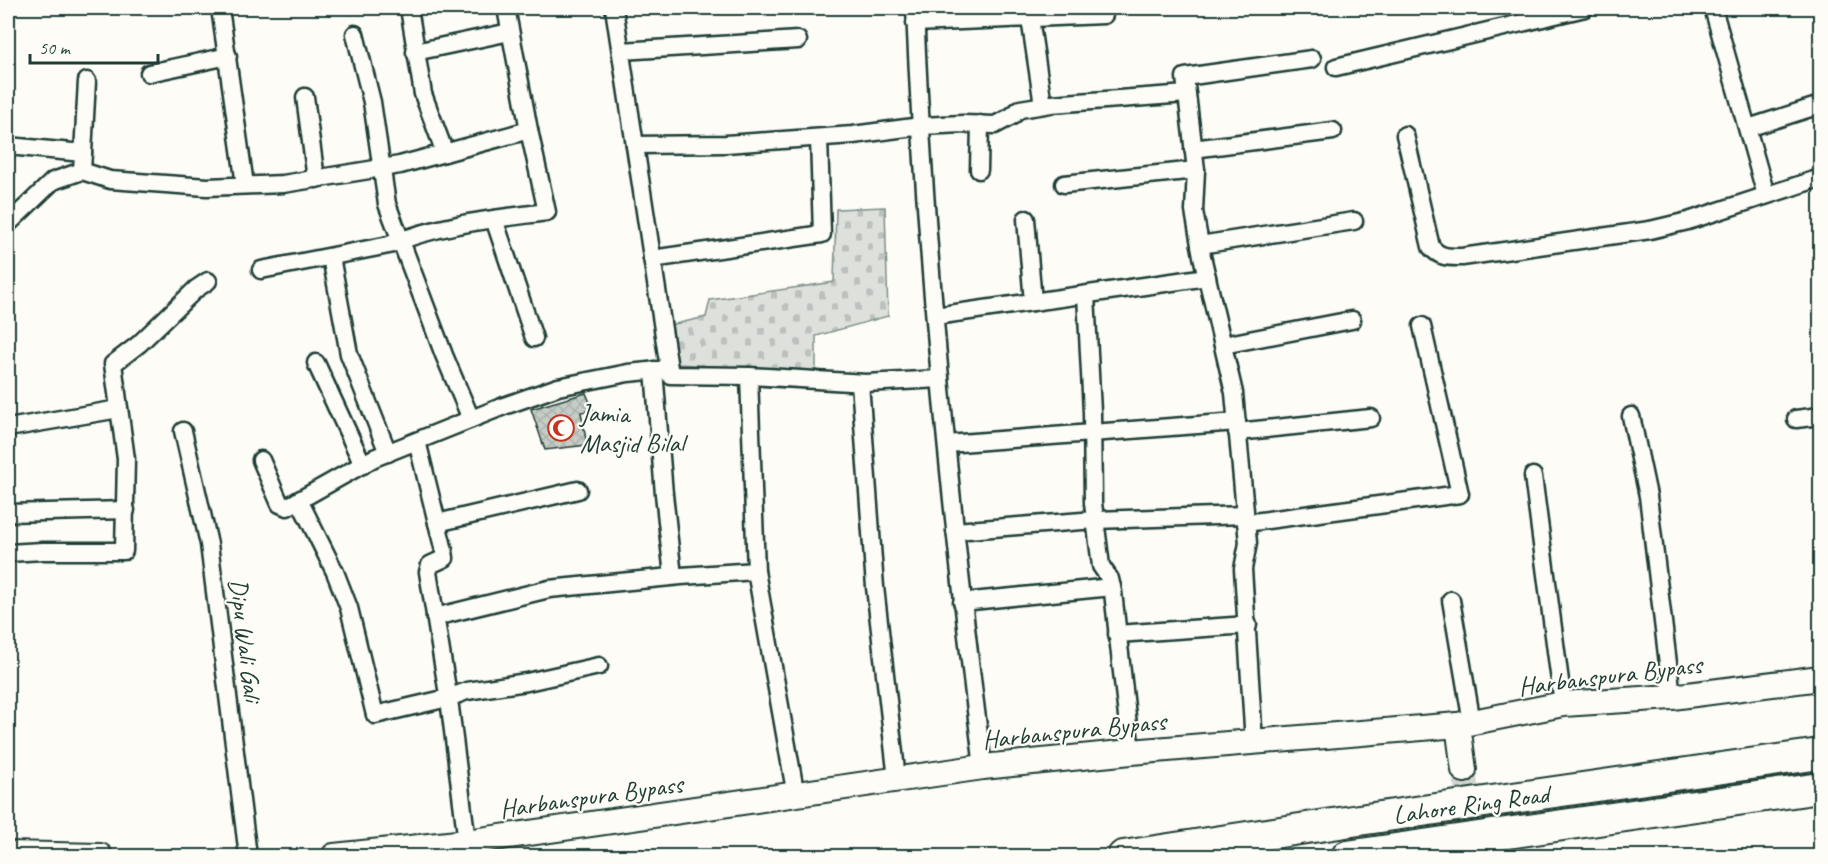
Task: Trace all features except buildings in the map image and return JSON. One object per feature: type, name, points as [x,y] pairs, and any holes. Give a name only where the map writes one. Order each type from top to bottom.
[{"type":"highway","name":"Lahore Ring Road","points":[[1123,856],[1821,754]]},
{"type":"highway","name":"Lahore Ring Road","points":[[1347,856],[1821,788]]},
{"type":"street","points":[[220,8],[245,185]]},
{"type":"street","points":[[409,8],[423,94],[446,153]]},
{"type":"street","points":[[261,270],[389,245],[476,221],[547,212],[506,8]]},
{"type":"street","points":[[614,8],[652,259],[661,369],[664,494],[673,576]]},
{"type":"street","points":[[983,767],[962,602],[940,379],[915,15],[1104,15],[1103,8]]},
{"type":"street","points":[[1336,68],[1585,8]]},
{"type":"street","points":[[1713,8],[1766,195]]},
{"type":"street","points":[[1019,15],[1043,105]]},
{"type":"street","points":[[415,52],[510,33]]},
{"type":"street","points":[[355,34],[372,102],[387,204],[444,355],[471,419]]},
{"type":"street","points":[[621,51],[798,40]]},
{"type":"street","points":[[149,73],[228,56]]},
{"type":"street","points":[[1254,743],[1243,569],[1248,543],[1234,393],[1194,211],[1196,170],[1185,77],[1312,59]]},
{"type":"street","points":[[82,171],[87,81]]},
{"type":"street","points":[[635,146],[726,144],[819,138],[921,126],[995,125],[1020,109],[1043,105],[1187,94]]},
{"type":"street","points":[[305,97],[316,179]]},
{"type":"street","points":[[1748,128],[1821,105]]},
{"type":"street","points":[[979,170],[980,124]]},
{"type":"street","points":[[8,224],[53,181],[82,171],[110,180],[207,187],[283,184],[382,168],[529,130]]},
{"type":"street","points":[[1193,149],[1333,131]]},
{"type":"street","points":[[1405,135],[1431,247],[1437,254],[1447,257],[1462,257],[1650,230],[1688,221],[1821,178]]},
{"type":"street","points":[[652,259],[822,234],[819,138]]},
{"type":"street","points":[[8,146],[83,153]]},
{"type":"street","points":[[1064,184],[1196,170]]},
{"type":"street","points":[[494,219],[534,338]]},
{"type":"street","points":[[1026,219],[1033,302]]},
{"type":"street","points":[[1200,245],[1354,221]]},
{"type":"street","points":[[331,257],[349,354],[388,453]]},
{"type":"street","points":[[935,316],[1207,277]]},
{"type":"street","points":[[8,553],[124,551],[126,459],[113,364],[139,344],[196,289],[208,281]]},
{"type":"street","points":[[1086,295],[1093,502],[1101,566],[1110,579],[1112,587],[1131,752]]},
{"type":"street","points":[[1223,345],[1352,320]]},
{"type":"street","points":[[955,531],[1095,520],[1246,519],[1460,494],[1422,326]]},
{"type":"street","points":[[316,363],[363,465]]},
{"type":"street","points":[[261,460],[280,504],[287,507],[388,453],[471,419],[558,387],[628,373],[661,369],[670,375],[749,376],[860,383],[940,379]]},
{"type":"street","points":[[749,376],[756,571],[796,796]]},
{"type":"street","points":[[860,383],[875,587],[897,779]]},
{"type":"street","points":[[8,428],[119,409]]},
{"type":"street","points":[[1631,416],[1648,496],[1672,697]]},
{"type":"street","points":[[1796,419],[1821,416]]},
{"type":"street","points":[[947,444],[1092,433],[1371,418]]},
{"type":"street","name":"Dipu Wali Gali","points":[[183,431],[208,544],[248,856]]},
{"type":"street","points":[[417,441],[444,558],[430,565],[428,572],[467,842]]},
{"type":"street","points":[[1533,476],[1563,704]]},
{"type":"street","points":[[437,523],[578,490]]},
{"type":"street","points":[[299,500],[335,572],[349,608],[375,715],[448,698],[467,691],[527,682],[599,666]]},
{"type":"street","points":[[8,513],[126,510]]},
{"type":"street","points":[[435,616],[549,589],[673,576],[756,571]]},
{"type":"street","points":[[962,602],[1112,587]]},
{"type":"street","points":[[1451,600],[1465,724],[1464,770]]},
{"type":"street","points":[[1117,634],[1248,626]]},
{"type":"street","name":"Harbanspura Bypass","points":[[334,856],[467,842],[796,796],[983,767],[1465,724],[1563,704],[1672,697],[1821,678]]},
{"type":"street","points":[[8,854],[100,856]]},
{"type":"green space","points":[[885,207],[888,316],[816,336],[816,372],[677,364],[670,325],[706,317],[710,300],[834,282],[836,209]]},
{"type":"tunnel","points":[[1464,770],[1475,854]]},
{"type":"place","name":"Jamia Masjid Bilal","points":[[561,428]]}]
